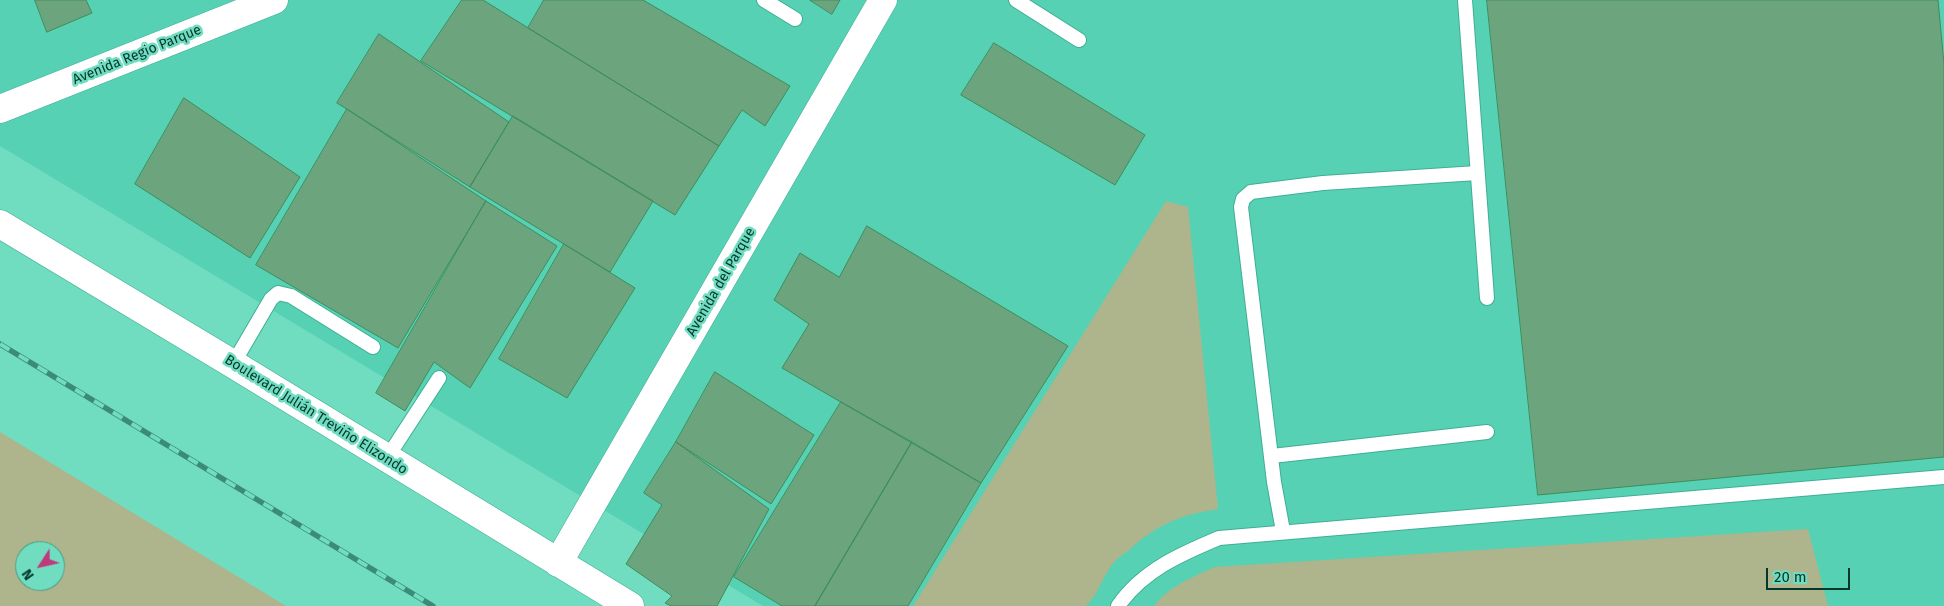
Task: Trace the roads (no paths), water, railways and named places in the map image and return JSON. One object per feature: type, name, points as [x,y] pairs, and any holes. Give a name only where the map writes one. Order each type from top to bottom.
[{"type":"street","name":"Avenida Regio Parque","points":[[0,109],[274,0]]},
{"type":"street","name":"Avenida del Parque","points":[[558,563],[883,0]]},
{"type":"street","name":"Boulevard Julián Treviño Elizondo","points":[[0,224],[630,606]]},
{"type":"lane","points":[[764,0],[795,19]]},
{"type":"lane","points":[[1016,0],[1079,40]]},
{"type":"lane","points":[[1465,0],[1487,298]]},
{"type":"lane","points":[[1283,532],[1274,482],[1241,207],[1243,199],[1251,192],[1323,184],[1477,173]]},
{"type":"lane","points":[[233,364],[270,299],[278,293],[291,296],[373,347]]},
{"type":"lane","points":[[387,458],[439,378]]},
{"type":"lane","points":[[1272,456],[1487,432]]},
{"type":"lane","points":[[1118,606],[1147,574],[1177,555],[1220,538],[1944,477]]},
{"type":"railway","points":[[0,344],[433,606]]}]
